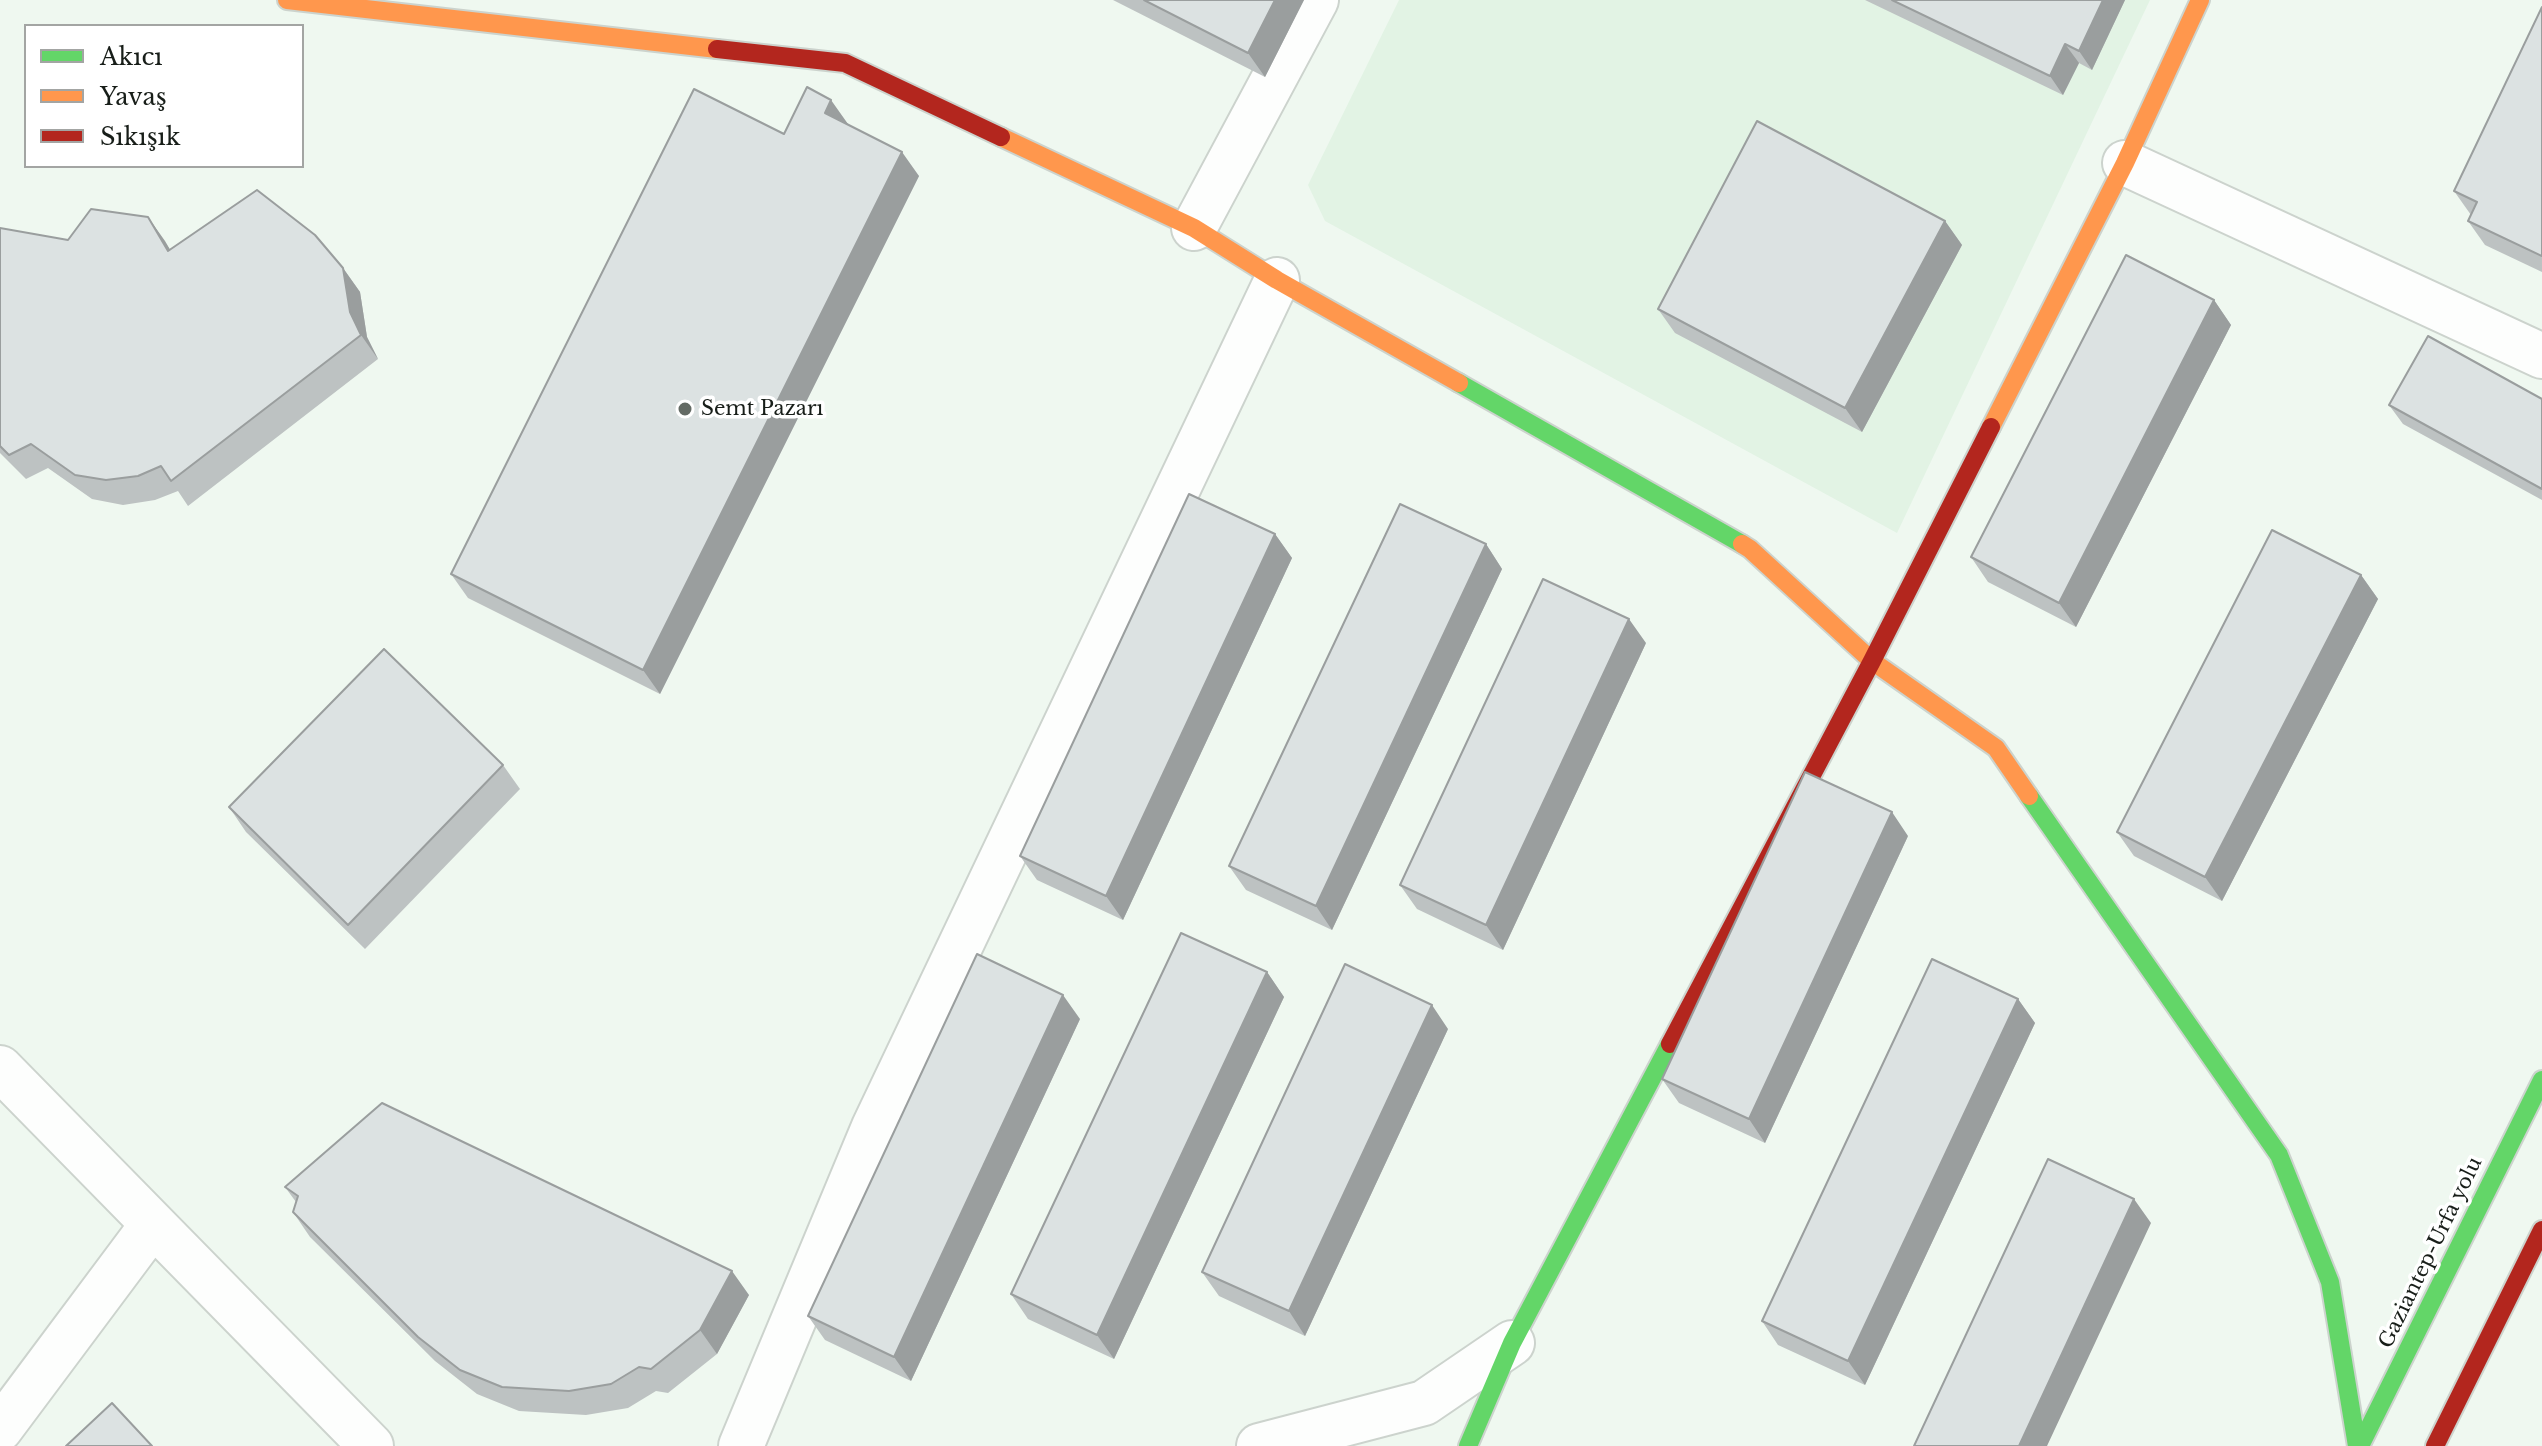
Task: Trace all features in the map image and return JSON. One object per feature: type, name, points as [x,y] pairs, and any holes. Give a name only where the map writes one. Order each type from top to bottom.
[{"type":"main road","points":[[287,0],[845,63],[1194,228],[1277,280],[1750,549],[1872,661],[1996,748],[2279,1155],[2330,1282],[2359,1446]]},
{"type":"main road","points":[[1468,1446],[1512,1343],[1872,661],[2125,163],[2200,0]]},
{"type":"main road","name":"Gaziantep-Urfa yolu","points":[[2359,1446],[2542,1080]]},
{"type":"main road","points":[[2435,1446],[2542,1230]]},
{"type":"street","points":[[1194,228],[1316,0]]},
{"type":"street","points":[[2125,163],[2542,356]]},
{"type":"street","points":[[741,1446],[874,1127],[1277,280]]},
{"type":"street","points":[[0,1068],[371,1446]]},
{"type":"street","points":[[0,1429],[153,1224]]},
{"type":"street","points":[[1259,1446],[1424,1403],[1512,1343]]},
{"type":"shaded area","points":[[1399,0],[2150,0],[1897,533],[1325,221],[1308,185]]},
{"type":"building","points":[[1144,0],[1275,0],[1248,53]]},
{"type":"building","points":[[1892,0],[2103,0],[2079,51],[2065,44],[2050,76]]},
{"type":"building","points":[[2542,7],[2542,256],[2468,221],[2477,202],[2454,191]]},
{"type":"building","name":"Semt Pazarı","points":[[807,87],[831,100],[825,113],[902,152],[643,670],[451,574],[694,89],[784,134]]},
{"type":"building","points":[[1757,121],[1945,221],[1845,408],[1658,309]]},
{"type":"building","points":[[257,190],[315,235],[343,268],[350,312],[361,335],[171,481],[161,466],[138,476],[106,480],[75,475],[31,444],[9,455],[0,446],[0,228],[68,240],[91,209],[148,217],[168,251]]},
{"type":"building","points":[[2126,255],[2214,300],[2059,603],[1971,557]]},
{"type":"building","points":[[2428,336],[2542,399],[2542,489],[2389,405]]},
{"type":"building","points":[[1189,494],[1275,534],[1106,896],[1020,856]]},
{"type":"building","points":[[1400,504],[1486,544],[1316,906],[1229,866]]},
{"type":"building","points":[[2272,530],[2361,575],[2205,877],[2117,832]]},
{"type":"building","points":[[1543,579],[1629,619],[1486,925],[1400,885]]},
{"type":"building","points":[[384,649],[503,765],[348,925],[229,807]]},
{"type":"building","points":[[1805,772],[1892,812],[1749,1119],[1662,1079]]},
{"type":"building","points":[[1181,933],[1267,972],[1097,1335],[1011,1294]]},
{"type":"building","points":[[977,954],[1063,995],[894,1357],[808,1316]]},
{"type":"building","points":[[1932,959],[2018,999],[1848,1361],[1762,1321]]},
{"type":"building","points":[[1345,964],[1432,1005],[1289,1311],[1202,1272]]},
{"type":"building","points":[[382,1103],[732,1271],[700,1330],[651,1369],[639,1367],[611,1384],[569,1391],[502,1387],[460,1370],[418,1337],[293,1212],[298,1196],[285,1187]]},
{"type":"building","points":[[2048,1159],[2134,1199],[2019,1446],[1914,1446]]},
{"type":"building","points":[[112,1403],[152,1446],[66,1446]]},
{"type":"traffic: fast","points":[[1459,383],[1742,544]]},
{"type":"traffic: fast","points":[[2029,796],[2279,1155],[2330,1282],[2357,1446]]},
{"type":"traffic: fast","points":[[1468,1446],[1512,1343],[1670,1044]]},
{"type":"traffic: fast","points":[[2360,1446],[2542,1080]]},
{"type":"traffic: slow","points":[[287,0],[717,49]]},
{"type":"traffic: slow","points":[[1991,427],[2125,163],[2200,0]]},
{"type":"traffic: slow","points":[[1001,137],[1194,228],[1277,280],[1459,383]]},
{"type":"traffic: slow","points":[[1742,544],[1872,661],[1996,748],[2029,796]]},
{"type":"traffic: jam","points":[[717,49],[845,63],[1001,137]]},
{"type":"traffic: jam","points":[[1670,1044],[1872,661],[1991,427]]},
{"type":"traffic: jam","points":[[2435,1446],[2542,1230]]},
{"type":"place","name":"Semt Pazarı","points":[[685,409]]}]
